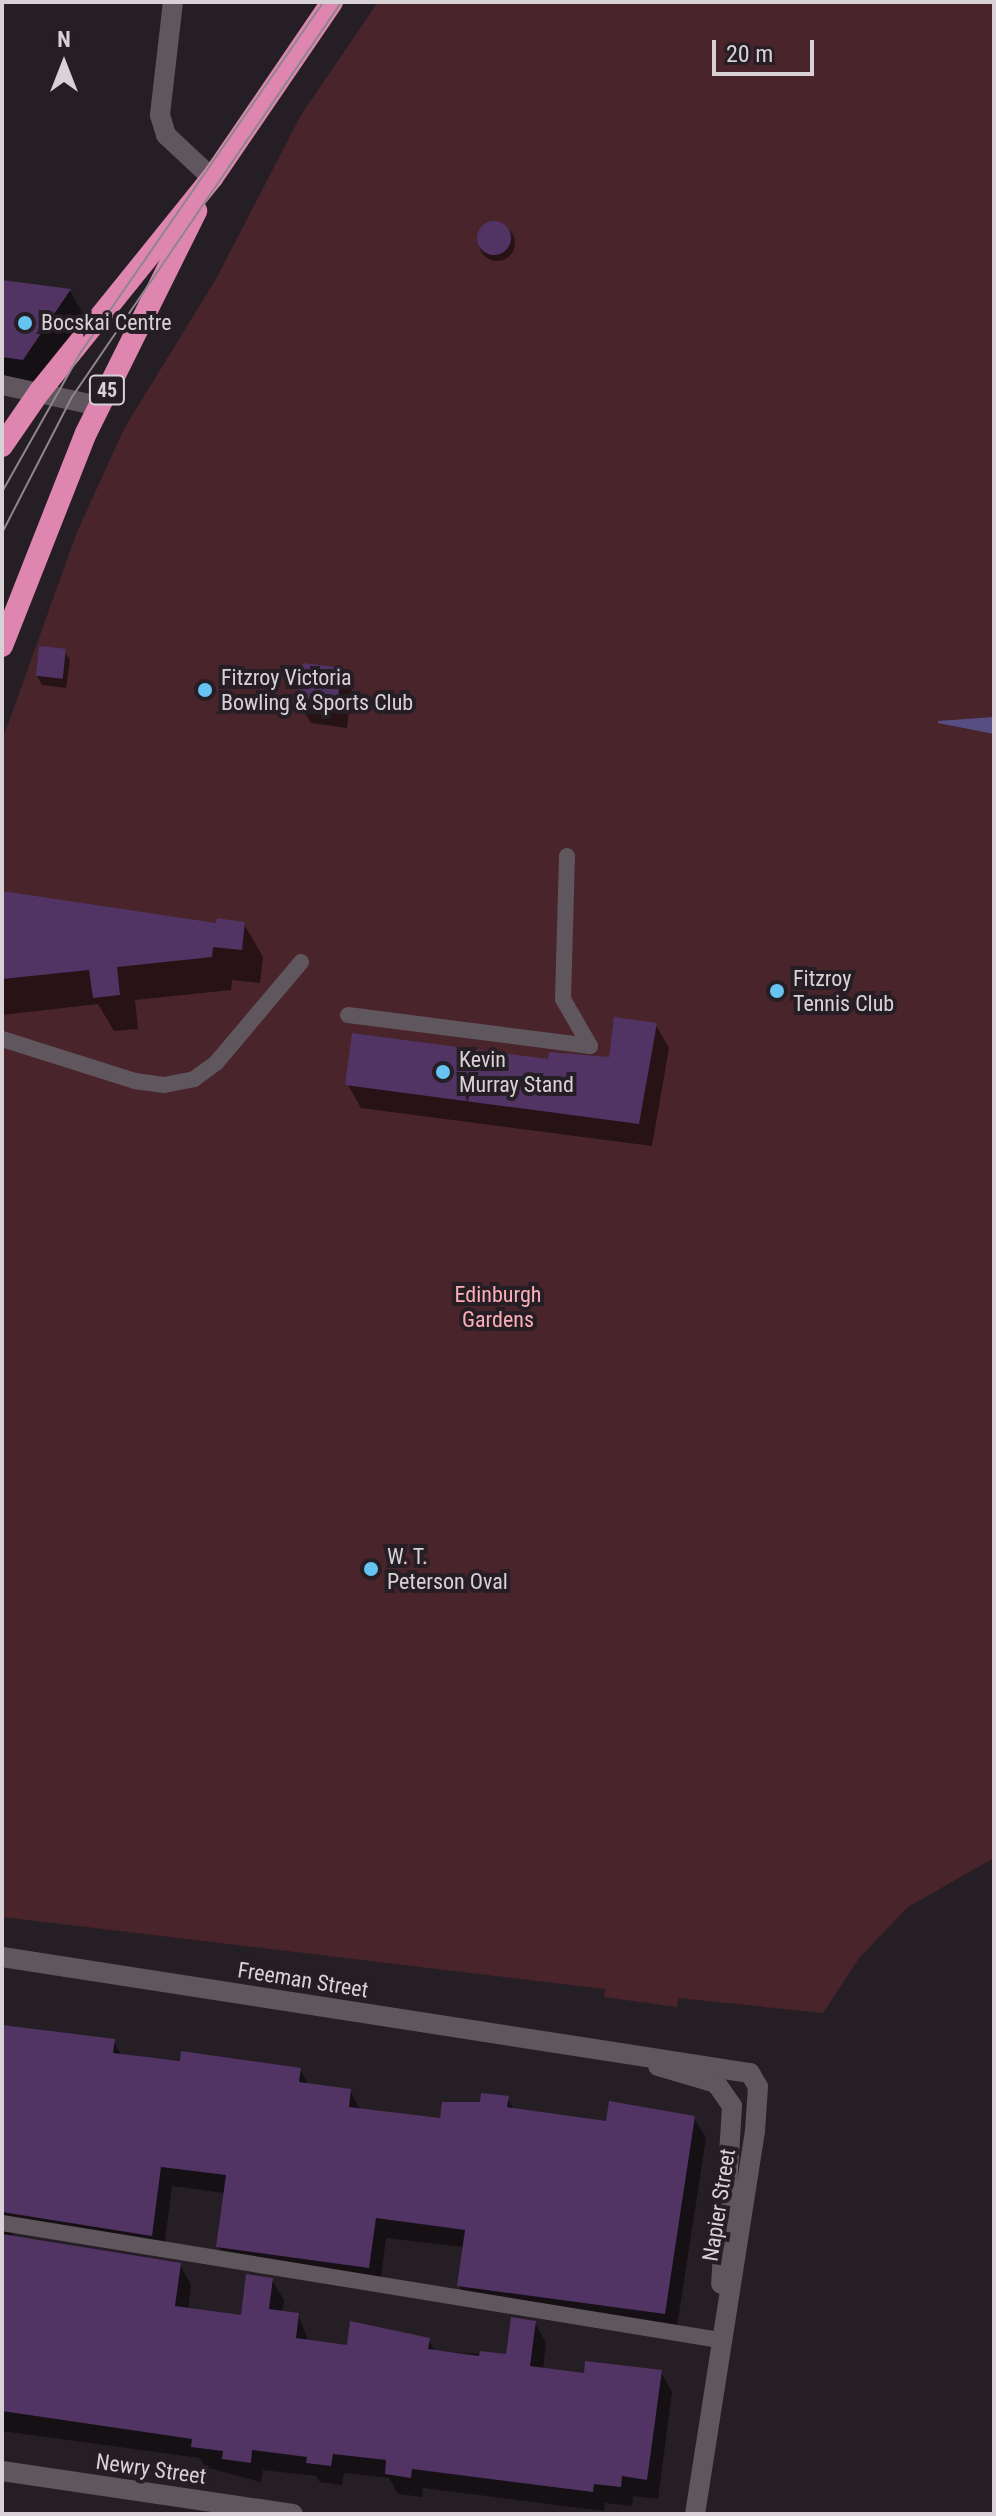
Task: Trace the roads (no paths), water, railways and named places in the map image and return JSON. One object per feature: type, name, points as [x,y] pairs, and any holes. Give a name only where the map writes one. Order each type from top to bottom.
[{"type":"highway","name":"45","points":[[2,446],[40,391],[212,178],[332,2]]},
{"type":"highway","name":"45","points":[[2,646],[15,607],[99,406],[212,178]]},
{"type":"street","points":[[173,2],[160,115],[166,135],[212,178]]},
{"type":"street","points":[[2,385],[99,406]]},
{"type":"street","name":"Freeman Street","points":[[2,1957],[596,2051],[726,2066],[755,2078]]},
{"type":"street","name":"Freeman Street","points":[[596,2051],[710,2081],[728,2095]]},
{"type":"street","name":"Napier Street","points":[[695,2514],[755,2131],[755,2078]]},
{"type":"street","name":"Napier Street","points":[[720,2340],[722,2211],[733,2115],[728,2095]]},
{"type":"street","name":"Newry Street","points":[[2,2471],[293,2514]]},
{"type":"lane","points":[[348,1015],[590,1046],[563,999],[567,856]]},
{"type":"lane","points":[[2,1039],[135,1081],[164,1085],[194,1079],[216,1063],[301,962]]},
{"type":"lane","points":[[2,2223],[720,2340]]},
{"type":"tram line","points":[[2,492],[81,352],[323,2]]},
{"type":"tram line","points":[[2,533],[72,397],[341,2]]},
{"type":"place","name":"Bocskai Centre","points":[[25,323]]},
{"type":"place","name":"Fitzroy Victoria Bowling & Sports Club","points":[[205,690]]},
{"type":"place","name":"Fitzroy Tennis Club","points":[[777,991]]},
{"type":"place","name":"Kevin Murray Stand","points":[[443,1072]]},
{"type":"place","name":"W. T. Peterson Oval","points":[[371,1569]]},
{"type":"park label","name":"Edinburgh Gardens","points":[[498,1306]]}]
